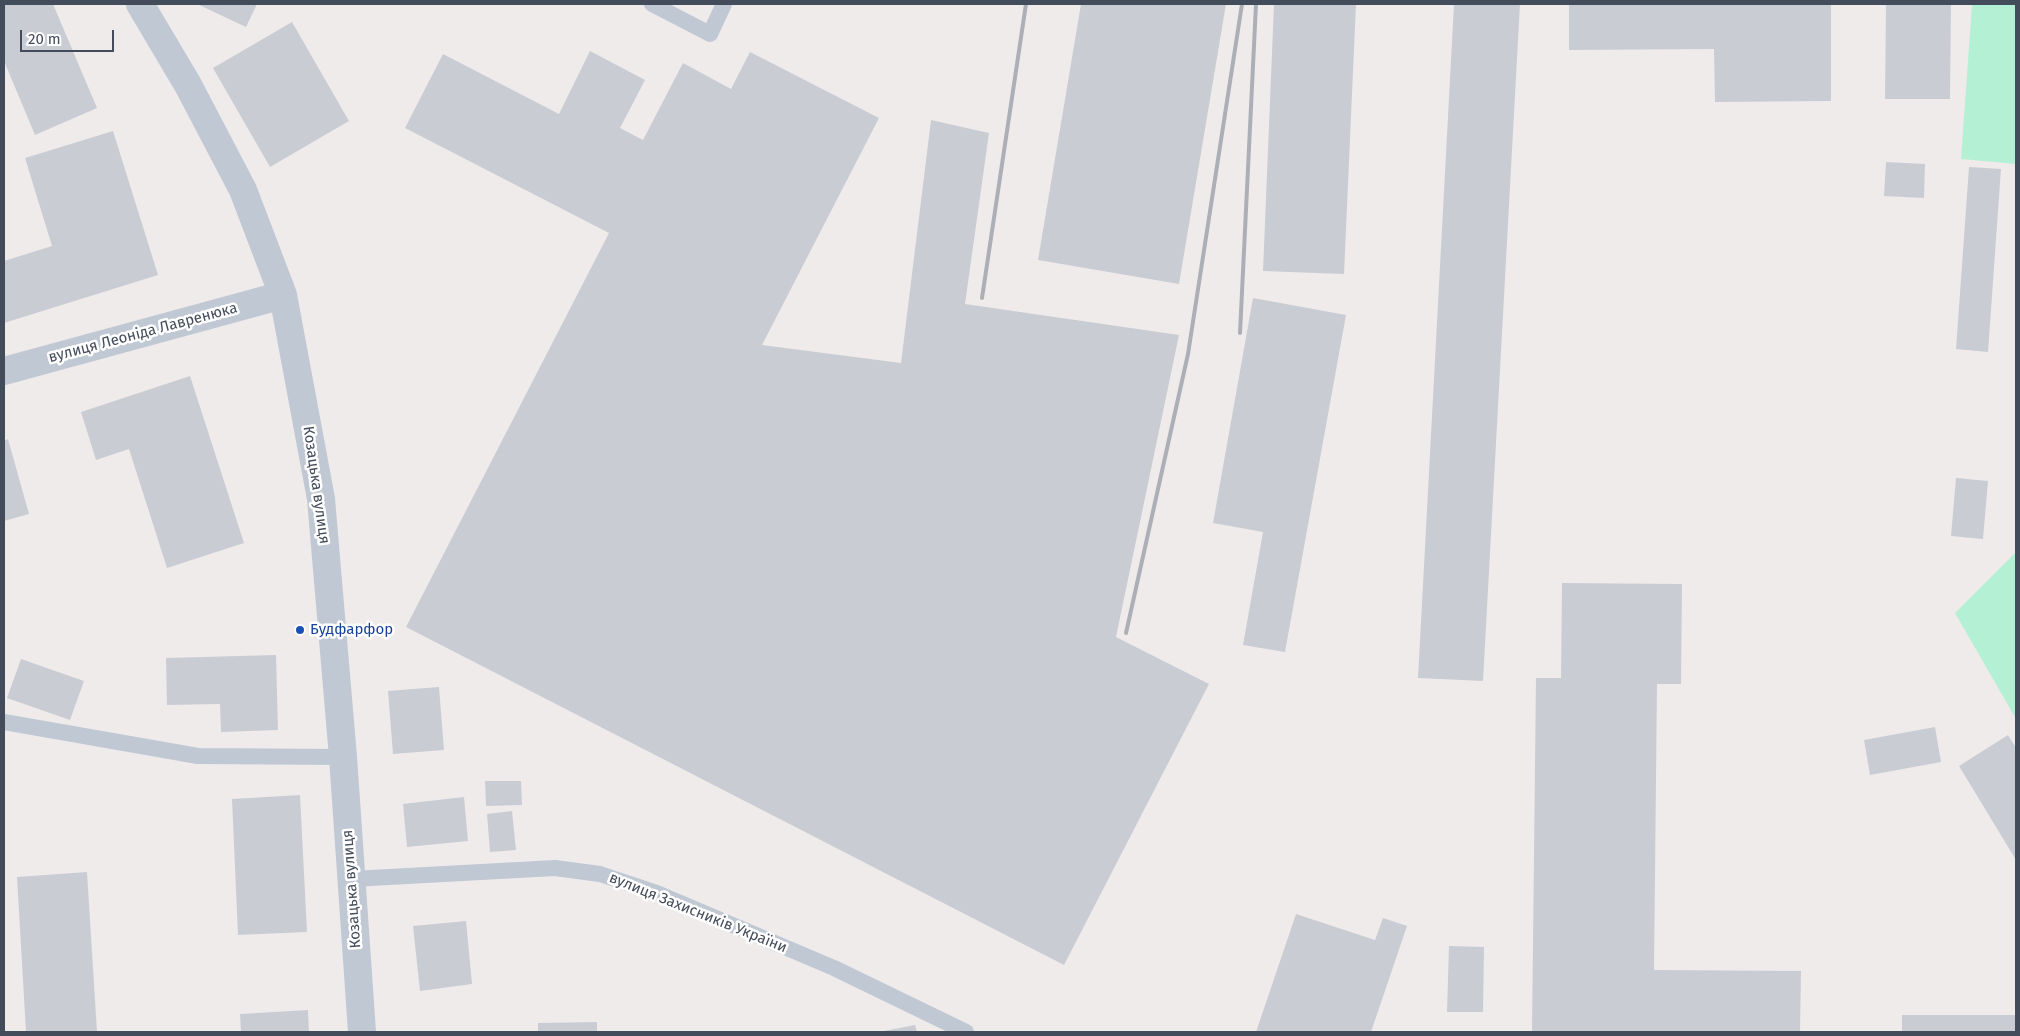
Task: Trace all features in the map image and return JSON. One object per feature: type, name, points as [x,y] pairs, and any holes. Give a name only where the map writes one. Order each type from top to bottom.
[{"type":"street","name":"Козацька вулиця","points":[[140,4],[188,85],[243,190],[283,295],[321,499],[343,757],[362,1032]]},
{"type":"street","name":"вулиця Леоніда Лавренюка","points":[[4,371],[283,295]]},
{"type":"lane","points":[[652,4],[710,34],[724,4]]},
{"type":"lane","points":[[4,722],[198,756],[343,757]]},
{"type":"lane","name":"вулиця Захисників України","points":[[352,879],[555,868],[600,874],[657,893],[834,968],[966,1032]]},
{"type":"green space","points":[[1972,4],[2016,4],[2016,164],[1961,159]]},
{"type":"green space","points":[[2016,552],[2016,719],[1955,613]]},
{"type":"building","points":[[4,4],[53,4],[97,108],[35,135],[4,61]]},
{"type":"building","points":[[197,4],[257,4],[246,27]]},
{"type":"building","points":[[1081,4],[1226,4],[1179,284],[1038,260]]},
{"type":"building","points":[[1274,4],[1356,4],[1344,274],[1263,271]]},
{"type":"building","points":[[1454,4],[1520,4],[1483,681],[1418,678]]},
{"type":"building","points":[[1569,4],[1831,4],[1831,101],[1715,102],[1714,49],[1569,50]]},
{"type":"building","points":[[1886,4],[1951,4],[1950,99],[1885,99]]},
{"type":"building","points":[[292,22],[349,121],[270,167],[213,68]]},
{"type":"building","points":[[590,51],[645,80],[620,128],[643,140],[683,63],[731,89],[750,52],[879,118],[762,345],[901,363],[931,120],[989,133],[965,304],[1179,335],[1116,637],[1209,684],[1064,965],[406,627],[609,233],[405,128],[443,54],[559,114]]},
{"type":"building","points":[[113,131],[158,275],[4,323],[4,261],[52,246],[25,158]]},
{"type":"building","points":[[1886,162],[1925,164],[1924,198],[1884,196]]},
{"type":"building","points":[[1969,167],[2001,169],[1988,352],[1956,349]]},
{"type":"building","points":[[1253,298],[1346,315],[1285,652],[1243,645],[1263,532],[1213,523]]},
{"type":"building","points":[[190,376],[244,543],[167,568],[129,449],[96,460],[81,412]]},
{"type":"building","points":[[8,439],[29,514],[4,521],[4,441]]},
{"type":"building","points":[[1956,478],[1988,481],[1983,539],[1951,536]]},
{"type":"building","points":[[1562,583],[1682,584],[1681,684],[1657,684],[1654,970],[1801,971],[1800,1032],[1532,1032],[1536,678],[1561,678]]},
{"type":"building","points":[[276,655],[278,730],[221,732],[220,704],[167,705],[166,658]]},
{"type":"building","points":[[21,659],[84,681],[70,720],[7,698]]},
{"type":"building","points":[[439,687],[444,750],[393,754],[388,691]]},
{"type":"building","points":[[1935,727],[1941,762],[1870,775],[1864,740]]},
{"type":"building","points":[[2008,735],[2016,748],[2016,860],[1959,766]]},
{"type":"building","points":[[485,781],[521,781],[522,805],[486,806]]},
{"type":"building","points":[[300,795],[307,932],[238,935],[232,799]]},
{"type":"building","points":[[464,797],[468,841],[407,847],[403,804]]},
{"type":"building","points":[[512,811],[516,850],[490,852],[487,814]]},
{"type":"building","points":[[87,872],[97,1032],[26,1032],[17,877]]},
{"type":"building","points":[[1296,914],[1375,940],[1383,918],[1407,926],[1371,1032],[1256,1032]]},
{"type":"building","points":[[466,921],[472,984],[420,991],[413,926]]},
{"type":"building","points":[[1449,946],[1484,947],[1483,1012],[1447,1012]]},
{"type":"building","points":[[308,1010],[309,1032],[241,1032],[240,1014]]},
{"type":"building","points":[[1902,1015],[2016,1015],[2016,1032],[1902,1032]]},
{"type":"building","points":[[597,1022],[597,1032],[538,1032],[538,1023]]},
{"type":"building","points":[[915,1025],[917,1032],[884,1032],[884,1031]]},
{"type":"railway","points":[[982,298],[1026,4]]},
{"type":"railway","points":[[1126,633],[1188,354],[1242,4]]},
{"type":"railway","points":[[1240,333],[1256,4]]},
{"type":"place","name":"Будфарфор","points":[[300,630]]}]
